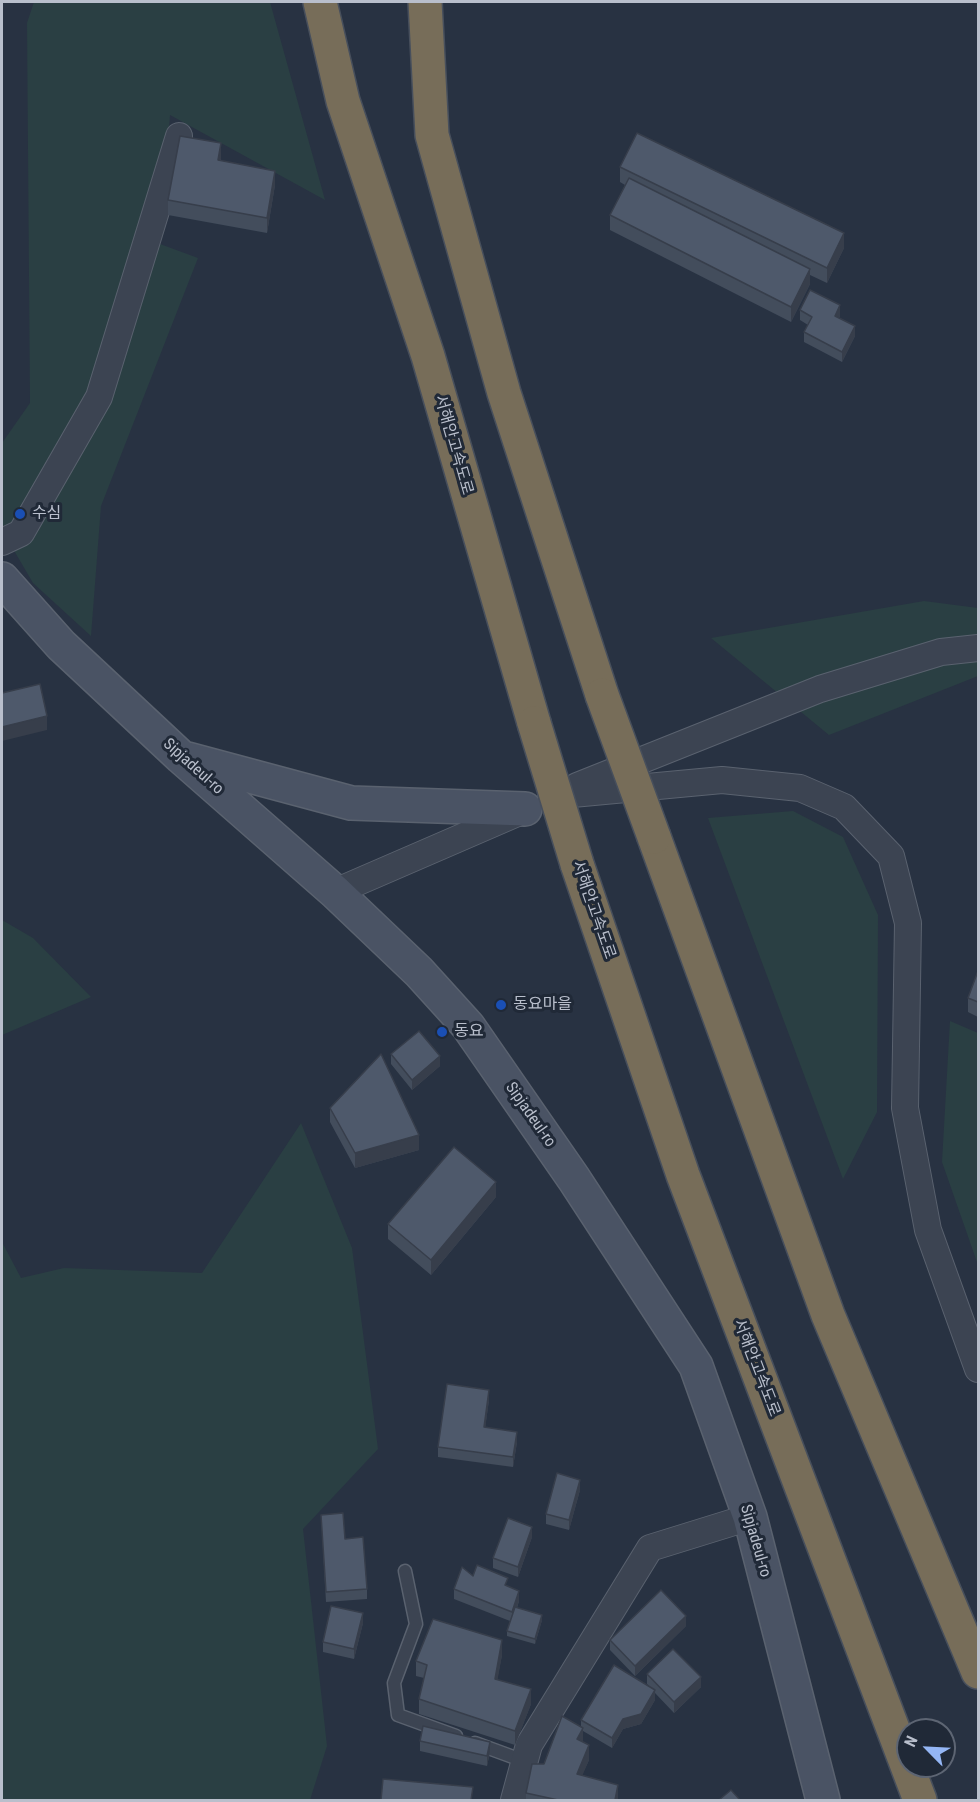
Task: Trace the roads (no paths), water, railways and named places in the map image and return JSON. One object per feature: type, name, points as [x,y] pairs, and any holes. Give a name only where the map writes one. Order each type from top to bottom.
[{"type":"highway","points":[[307,2],[343,101]]},
{"type":"highway","name":"서해안고속도로","points":[[320,2],[343,101],[428,356],[577,864],[683,1175],[920,1800]]},
{"type":"highway","points":[[426,2],[432,135],[504,393],[602,695],[828,1315],[978,1672]]},
{"type":"main road","name":"Sipjadeul-ro","points":[[2,579],[61,645],[181,757],[335,892],[419,972],[468,1026],[574,1179],[696,1366],[750,1517],[823,1800]]},
{"type":"main road","points":[[181,757],[351,803],[538,803]]},
{"type":"street","points":[[2,542],[21,533],[99,397],[179,136]]},
{"type":"street","points":[[335,892],[538,803],[820,689],[940,652],[978,648]]},
{"type":"street","points":[[538,803],[722,780],[800,788],[844,807],[891,856],[908,923],[905,1108],[928,1230],[978,1370]]},
{"type":"street","points":[[514,1800],[528,1745],[650,1548],[750,1517]]},
{"type":"lane","points":[[405,1571],[416,1624],[394,1683],[398,1715],[524,1761]]},
{"type":"place","name":"수심","points":[[20,514]]},
{"type":"place","name":"동요마을","points":[[501,1005]]},
{"type":"place","name":"동요","points":[[442,1032]]}]
